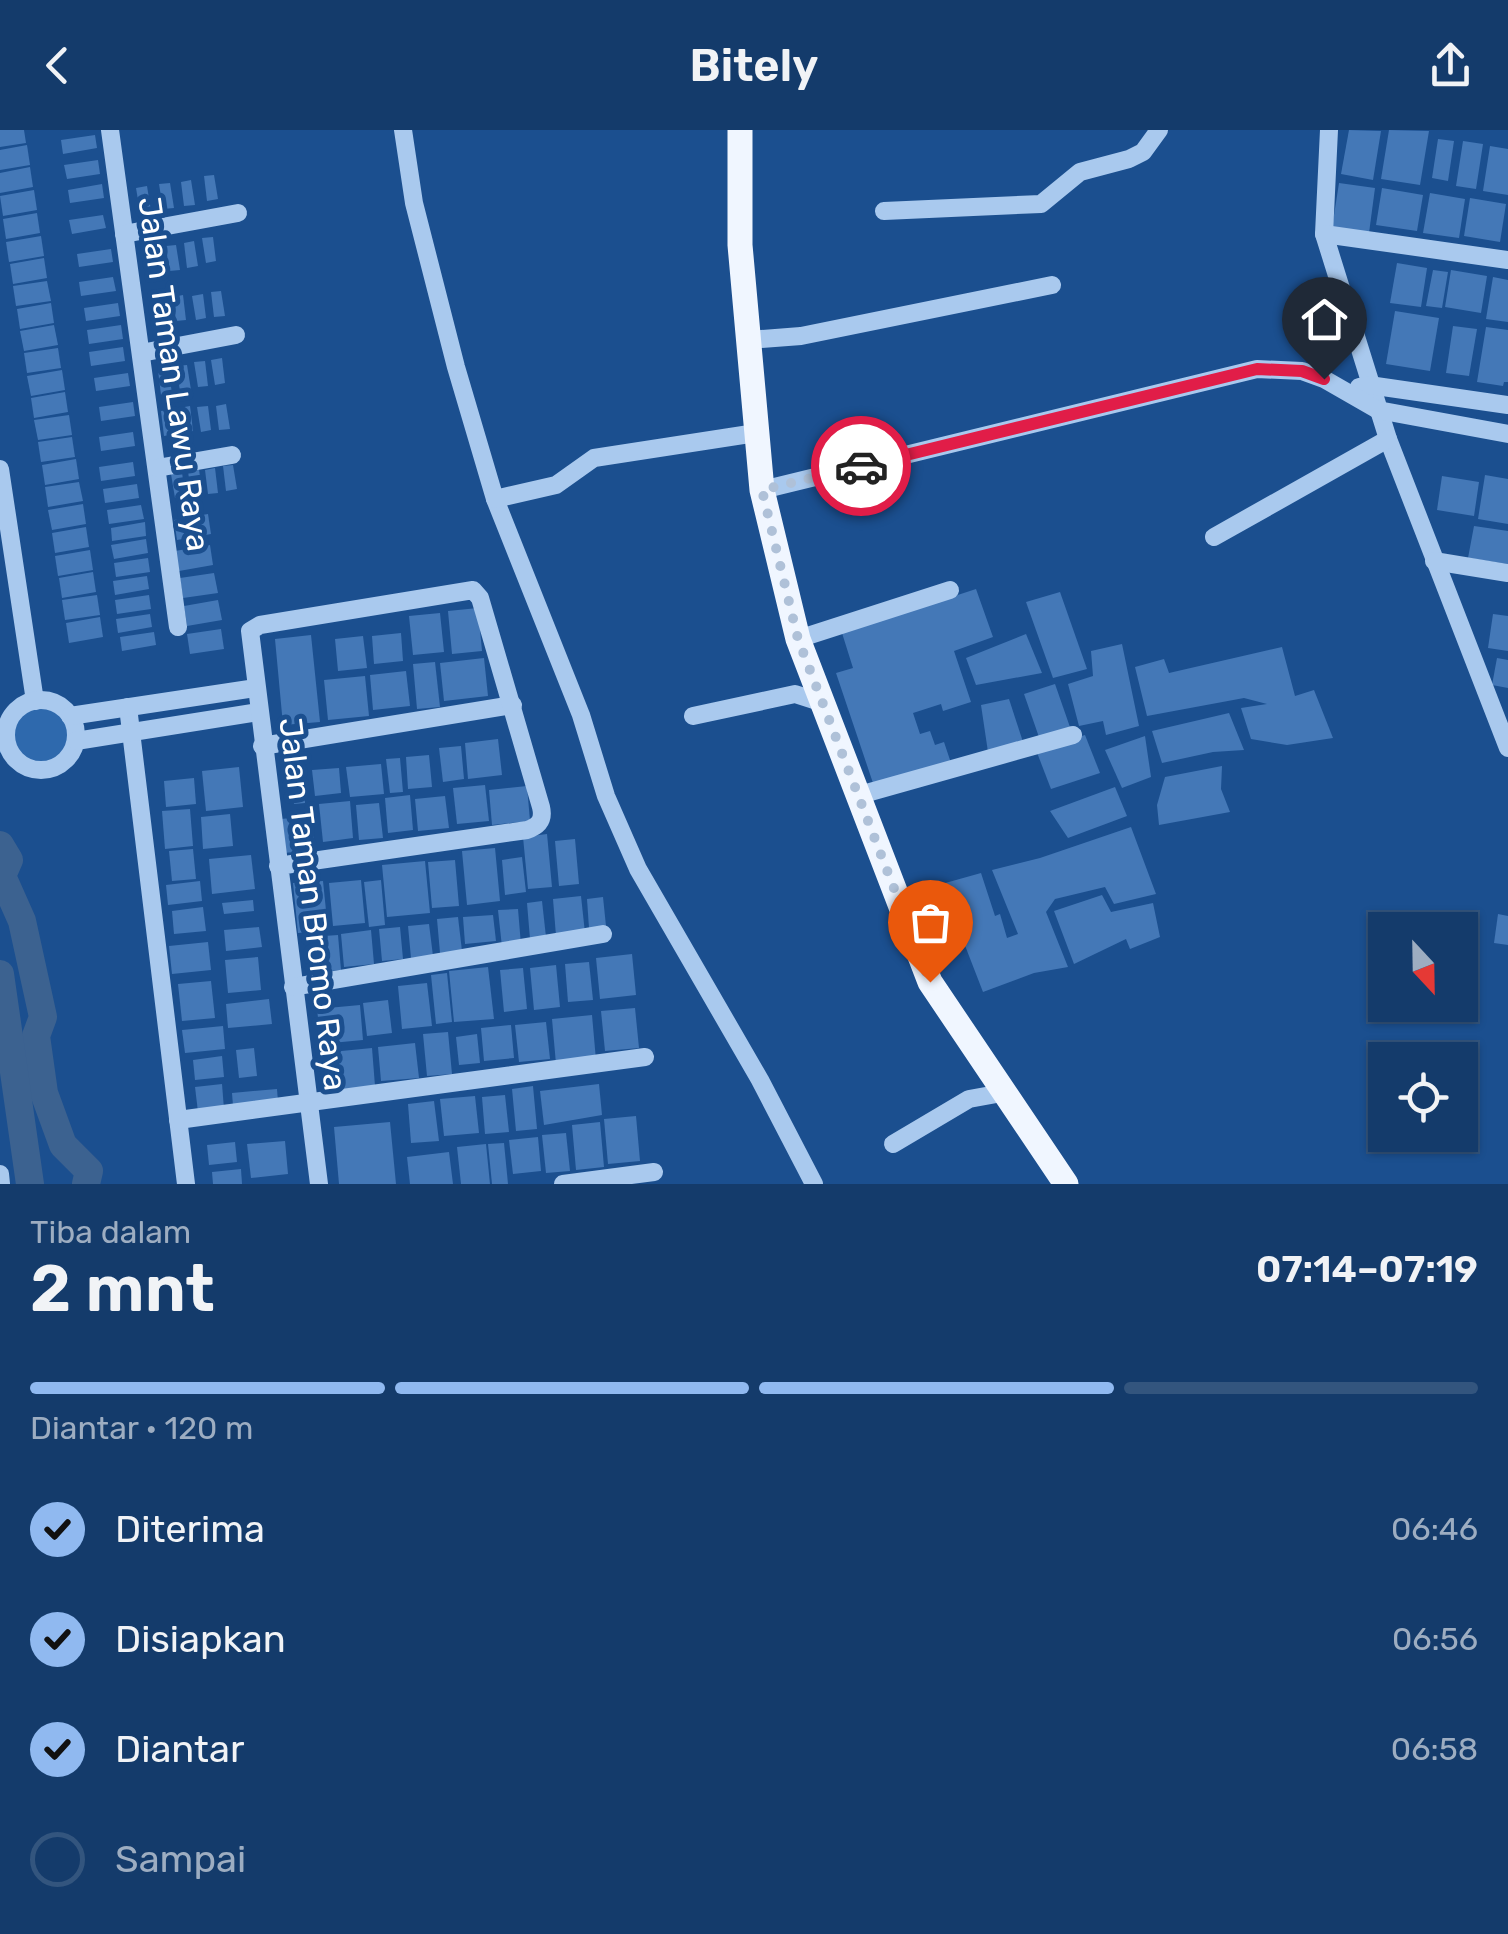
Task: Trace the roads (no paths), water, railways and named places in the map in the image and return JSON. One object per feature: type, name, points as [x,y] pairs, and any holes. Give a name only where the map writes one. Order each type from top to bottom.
[{"type":"main road","points":[[740,130],[740,245],[762,490],[798,639],[930,982],[1066,1184]]},
{"type":"street","name":"Jalan Taman Lawu Raya","points":[[110,130],[178,627]]},
{"type":"street","points":[[402,130],[414,203],[496,499],[581,715],[600,781],[638,869],[760,1080],[814,1184]]},
{"type":"street","points":[[884,211],[1041,204],[1080,172],[1143,152],[1159,130]]},
{"type":"street","points":[[1330,130],[1324,234],[1388,440],[1434,561],[1501,711],[1508,748]]},
{"type":"street","points":[[124,234],[238,214]]},
{"type":"street","points":[[1324,234],[1508,260]]},
{"type":"street","points":[[748,340],[801,336],[1052,286]]},
{"type":"street","points":[[141,353],[236,335]]},
{"type":"street","points":[[762,490],[1257,369],[1302,371],[1344,389],[1378,410],[1508,434]]},
{"type":"street","points":[[1344,389],[1370,385],[1508,405]]},
{"type":"street","points":[[496,499],[556,484],[594,458],[756,433]]},
{"type":"street","points":[[1214,537],[1388,440]]},
{"type":"street","points":[[157,468],[232,455]]},
{"type":"street","points":[[0,469],[35,701]]},
{"type":"street","points":[[1434,561],[1508,574]]},
{"type":"street","name":"Jalan Taman Bromo Raya","points":[[318,1184],[250,631],[260,624],[473,590],[480,598],[512,705]]},
{"type":"street","points":[[798,639],[950,590]]},
{"type":"street","points":[[70,716],[256,688]]},
{"type":"street","points":[[694,716],[795,694],[823,703]]},
{"type":"street","points":[[35,701],[55,703],[70,716],[76,728],[76,741],[66,760],[47,770],[26,767],[5,752],[4,725],[18,709],[35,701]]},
{"type":"street","points":[[262,746],[512,705],[542,807],[542,819],[535,828],[278,866]]},
{"type":"street","points":[[128,707],[186,1184]]},
{"type":"street","points":[[76,741],[258,712]]},
{"type":"street","points":[[856,796],[1073,734]]},
{"type":"street","points":[[293,987],[602,934]]},
{"type":"street","points":[[178,1120],[645,1057]]},
{"type":"street","points":[[893,1144],[969,1098],[1002,1093]]},
{"type":"street","points":[[563,1184],[654,1172]]},
{"type":"street","points":[[0,1174],[1,1184]]},
{"type":"waterway","points":[[0,845],[9,860],[2,876],[22,921],[43,1017],[36,1036],[44,1093],[63,1145],[89,1171],[86,1184]]},
{"type":"waterway","points":[[0,974],[30,1184]]}]
